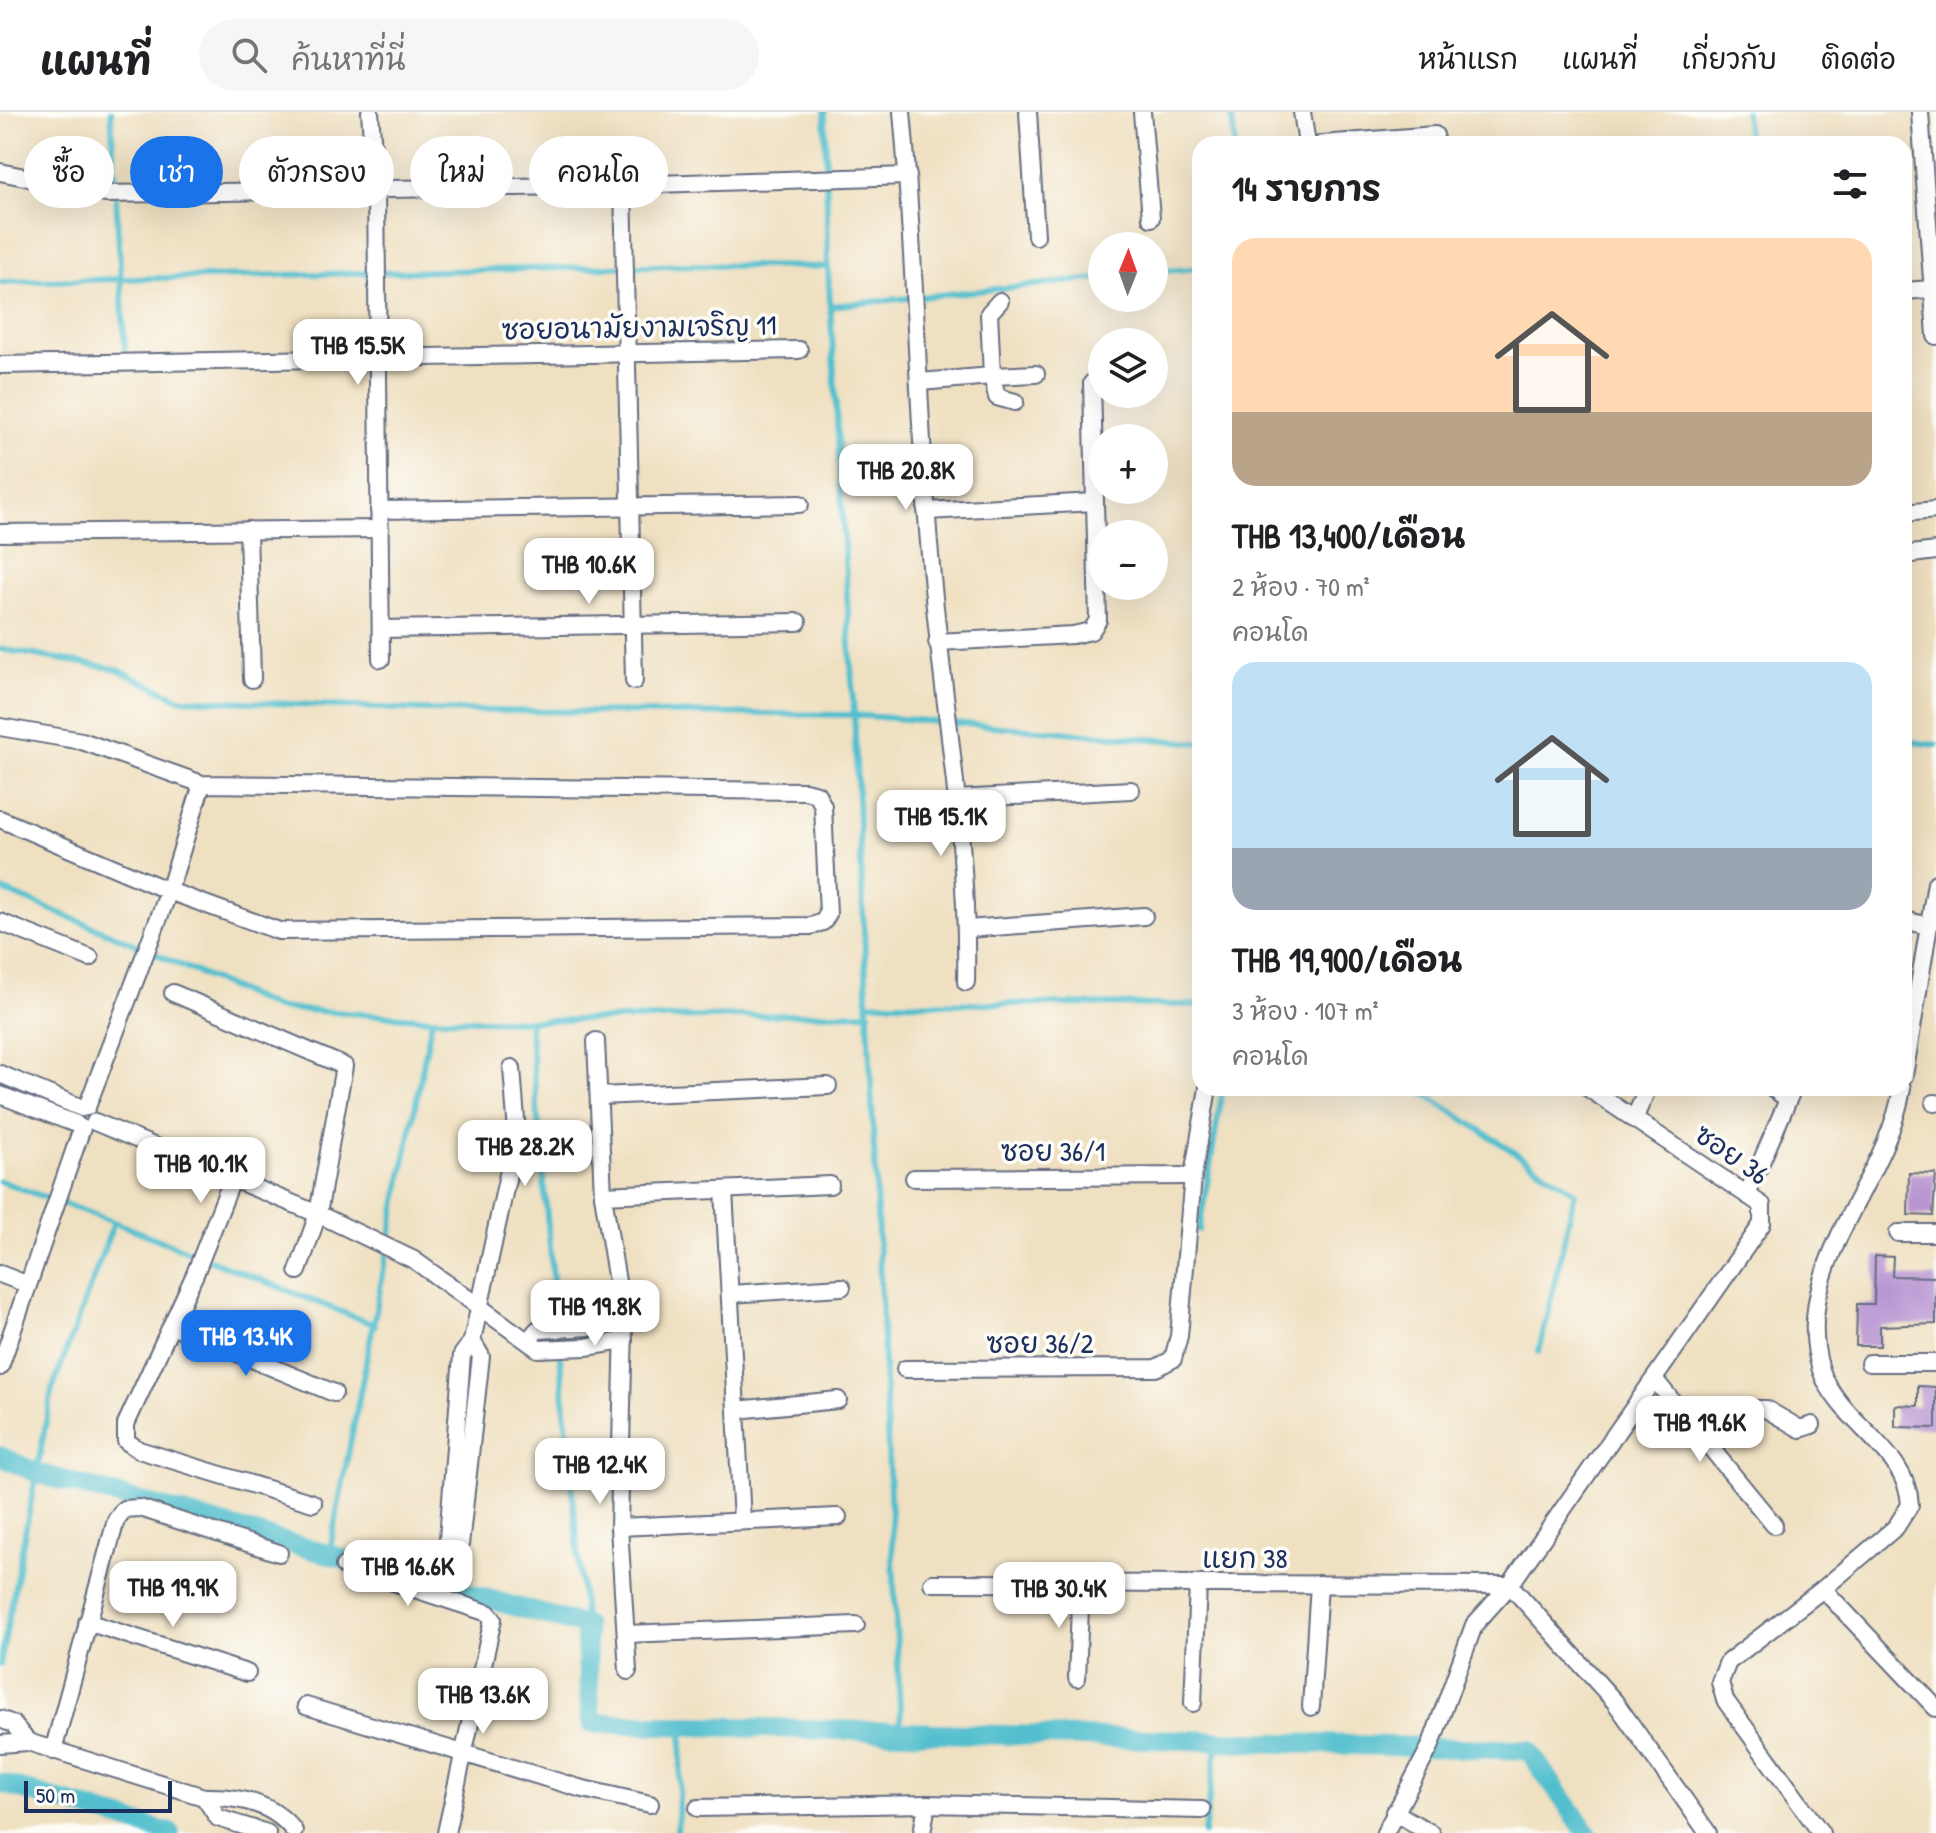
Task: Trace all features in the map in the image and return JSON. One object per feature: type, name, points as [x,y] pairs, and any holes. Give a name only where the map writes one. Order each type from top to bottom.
[{"type":"street","points":[[370,112],[372,136]]},
{"type":"street","points":[[902,112],[917,310],[926,511],[937,642],[945,710],[951,733],[967,929],[966,982]]},
{"type":"street","points":[[1028,112],[1036,236]]},
{"type":"street","points":[[1142,112],[1151,218]]},
{"type":"street","points":[[1302,112],[1306,136]]},
{"type":"street","points":[[1920,112],[1936,336]]},
{"type":"street","points":[[1422,136],[1435,135]]},
{"type":"street","points":[[0,172],[106,194],[239,192]]},
{"type":"street","points":[[668,184],[908,176]]},
{"type":"street","points":[[394,189],[529,187]]},
{"type":"street","points":[[376,208],[381,659]]},
{"type":"street","points":[[624,208],[634,681]]},
{"type":"street","points":[[1912,290],[1932,289]]},
{"type":"street","points":[[1000,301],[989,313],[992,376],[997,397],[1015,402]]},
{"type":"street","name":"ซอยอนามัยงามเจริญ 11","points":[[0,365],[799,350]]},
{"type":"street","points":[[920,382],[1036,374]]},
{"type":"street","points":[[926,511],[1088,502]]},
{"type":"street","points":[[379,510],[800,504]]},
{"type":"street","points":[[937,642],[1073,635],[1091,631],[1098,620],[1095,504]]},
{"type":"street","points":[[1912,512],[1936,510]]},
{"type":"street","points":[[0,533],[380,529]]},
{"type":"street","points":[[248,530],[252,679]]},
{"type":"street","points":[[1912,554],[1936,551]]},
{"type":"street","points":[[381,629],[798,622]]},
{"type":"street","points":[[0,727],[82,741],[202,784],[805,791],[817,794],[823,806],[828,914],[823,922],[811,926],[279,931],[169,891],[0,819]]},
{"type":"street","points":[[0,1367],[84,1118],[169,891],[202,784]]},
{"type":"street","points":[[956,799],[1131,790]]},
{"type":"street","points":[[1912,1026],[1936,883]]},
{"type":"street","points":[[967,929],[1144,916]]},
{"type":"street","points":[[0,922],[90,958]]},
{"type":"street","points":[[1912,922],[1928,926]]},
{"type":"street","points":[[173,993],[344,1066],[318,1214],[298,1271]]},
{"type":"street","points":[[596,1041],[603,1195],[624,1333],[619,1527],[628,1671]]},
{"type":"street","points":[[472,1341],[481,1356],[460,1545],[448,1539],[462,1355],[472,1341],[481,1305],[517,1133],[512,1068]]},
{"type":"street","points":[[0,1074],[84,1118],[318,1214],[414,1260],[534,1340],[567,1349],[624,1333]]},
{"type":"street","points":[[599,1096],[828,1086]]},
{"type":"street","points":[[0,1095],[84,1118]]},
{"type":"street","points":[[1193,1176],[1207,1096]]},
{"type":"street","name":"ซอย 36","points":[[1600,1096],[1762,1205],[1765,1213],[1762,1224],[1655,1380]]},
{"type":"street","points":[[1634,1119],[1644,1096]]},
{"type":"street","points":[[1747,1195],[1790,1096]]},
{"type":"street","points":[[1821,1833],[1725,1700],[1720,1682],[1728,1662],[1823,1589],[1896,1527],[1910,1505],[1906,1480],[1831,1392],[1822,1371],[1815,1324],[1824,1273],[1885,1143],[1900,1096]]},
{"type":"street","name":"ซอย 36/1","points":[[914,1178],[1193,1176]]},
{"type":"street","name":"ซอย 36/2","points":[[905,1369],[1156,1368],[1173,1359],[1179,1336],[1193,1176]]},
{"type":"street","points":[[232,1180],[195,1274],[126,1424],[126,1441],[139,1450],[313,1503]]},
{"type":"street","points":[[603,1195],[830,1185]]},
{"type":"street","points":[[724,1190],[742,1521]]},
{"type":"street","points":[[1898,1233],[1936,1233]]},
{"type":"street","points":[[0,1274],[26,1284]]},
{"type":"street","points":[[730,1294],[842,1287]]},
{"type":"street","points":[[172,1326],[334,1393]]},
{"type":"street","points":[[534,1340],[563,1330],[624,1333]]},
{"type":"street","points":[[1869,1363],[1936,1363]]},
{"type":"street","points":[[1385,1833],[1431,1744],[1474,1625],[1510,1585],[1655,1380],[1774,1525]]},
{"type":"street","points":[[736,1410],[838,1400]]},
{"type":"street","points":[[1712,1447],[1758,1409],[1766,1409],[1800,1429],[1812,1425]]},
{"type":"street","points":[[53,1751],[116,1520],[124,1509],[140,1508],[279,1553]]},
{"type":"street","points":[[619,1527],[838,1517]]},
{"type":"street","points":[[344,1566],[488,1613],[493,1619],[446,1833]]},
{"type":"street","name":"แยก 38","points":[[932,1583],[1510,1585]]},
{"type":"street","points":[[1077,1678],[1081,1584]]},
{"type":"street","points":[[1193,1703],[1198,1584]]},
{"type":"street","points":[[1311,1707],[1319,1584]]},
{"type":"street","points":[[1510,1585],[1615,1702],[1708,1833]]},
{"type":"street","points":[[1823,1589],[1936,1708]]},
{"type":"street","points":[[87,1622],[247,1673]]},
{"type":"street","points":[[626,1634],[856,1625]]},
{"type":"street","points":[[306,1706],[579,1788],[650,1804]]},
{"type":"street","points":[[2,1720],[13,1724],[28,1742]]},
{"type":"street","points":[[0,1744],[28,1742],[204,1797],[230,1796],[270,1809],[283,1816],[298,1832]]},
{"type":"street","points":[[204,1797],[218,1818],[269,1833],[298,1832]]},
{"type":"street","points":[[698,1808],[927,1804],[1202,1810]]},
{"type":"street","points":[[922,1833],[927,1804]]},
{"type":"street","points":[[1394,1812],[1431,1833]]},
{"type":"building","points":[[1909,1173],[1936,1174],[1933,1216],[1908,1215]]},
{"type":"building","points":[[1875,1256],[1893,1257],[1892,1276],[1936,1277],[1936,1324],[1880,1326],[1880,1346],[1856,1346],[1857,1304],[1874,1304]]},
{"type":"building","points":[[1918,1386],[1936,1387],[1936,1428],[1895,1427],[1895,1405],[1918,1406]]},
{"type":"waterway","points":[[111,112],[125,349]]},
{"type":"waterway","points":[[825,112],[828,267],[854,715],[901,1731]]},
{"type":"waterway","points":[[1231,112],[1234,136]]},
{"type":"waterway","points":[[1745,112],[1747,136]]},
{"type":"waterway","points":[[0,282],[688,265],[828,267]]},
{"type":"waterway","points":[[1168,271],[1192,269]]},
{"type":"waterway","points":[[831,306],[1088,279]]},
{"type":"waterway","points":[[0,649],[116,669],[180,699],[422,710],[854,715],[1192,742]]},
{"type":"waterway","points":[[1912,742],[1936,745]]},
{"type":"waterway","points":[[0,889],[123,939],[276,1008],[432,1019],[529,1021],[869,1013]]},
{"type":"waterway","points":[[868,1003],[1192,1005]]},
{"type":"waterway","points":[[329,1554],[432,1019]]},
{"type":"waterway","points":[[529,1021],[585,1626]]},
{"type":"waterway","points":[[1199,1230],[1222,1096]]},
{"type":"waterway","points":[[1428,1096],[1575,1192],[1539,1351]]},
{"type":"waterway","points":[[0,1181],[114,1222]]},
{"type":"waterway","points":[[0,1665],[52,1390],[114,1222],[375,1325]]},
{"type":"waterway","points":[[0,1456],[37,1473],[585,1626],[591,1723],[1528,1750],[1587,1833]]},
{"type":"waterway","points":[[677,1833],[683,1725]]},
{"type":"waterway","points":[[1204,1833],[1218,1741]]},
{"type":"waterway","points":[[0,1783],[170,1833]]}]
